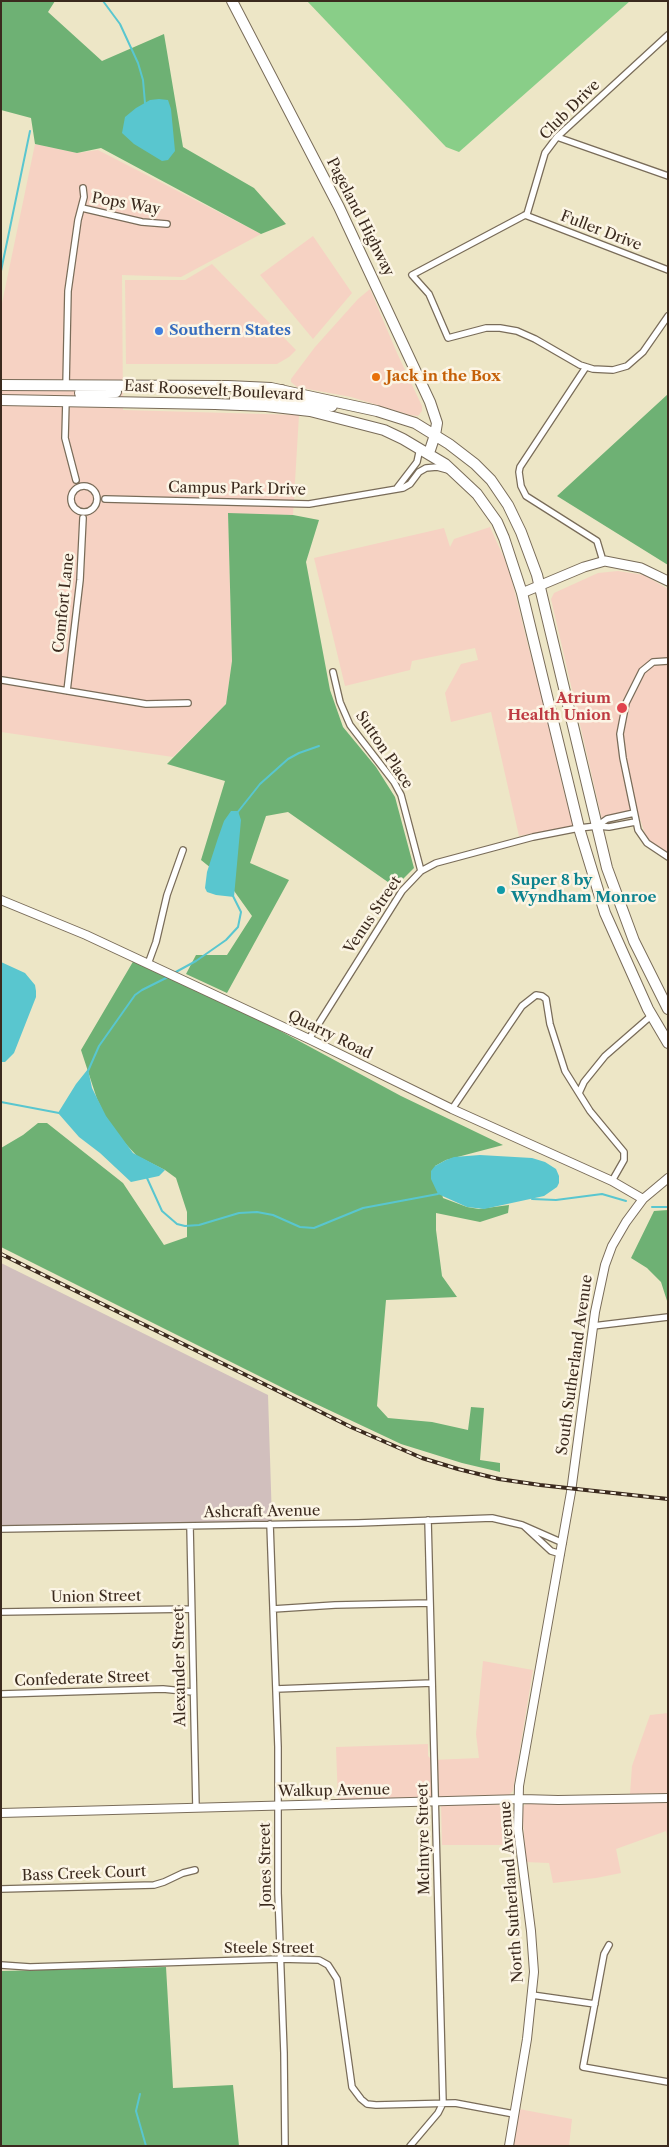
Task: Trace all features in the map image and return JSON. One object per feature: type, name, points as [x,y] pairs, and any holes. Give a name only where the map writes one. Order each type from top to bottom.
[{"type":"highway","name":"Pageland Highway","points":[[232,1],[376,282],[430,402],[437,422],[435,436],[424,450]]},
{"type":"highway","name":"East Roosevelt Boulevard","points":[[1,385],[228,386],[282,390],[370,409],[415,423],[475,464],[490,480],[508,505],[521,532],[539,586],[607,868],[634,941],[668,1009]]},
{"type":"highway","points":[[1,398],[60,394],[66,386]]},
{"type":"highway","points":[[66,400],[76,393],[130,392],[164,386]]},
{"type":"highway","points":[[215,404],[237,398],[277,398],[282,390]]},
{"type":"highway","name":"East Roosevelt Boulevard","points":[[1,398],[215,404],[279,407],[310,411],[384,430],[424,450],[455,473],[477,494],[496,522],[504,538],[522,594],[579,828],[605,914],[652,1015],[668,1043]]},
{"type":"highway","points":[[279,407],[290,400],[360,411],[370,409]]},
{"type":"main road","points":[[522,594],[584,567],[604,561],[625,563],[641,568],[668,581]]},
{"type":"street","name":"Club Drive","points":[[526,215],[545,153],[557,137],[668,35]]},
{"type":"street","points":[[557,137],[668,176]]},
{"type":"street","points":[[66,386],[68,291],[84,198],[83,188]]},
{"type":"street","name":"Pops Way","points":[[82,208],[142,222],[167,224]]},
{"type":"street","points":[[526,215],[412,275],[429,294],[448,338],[486,328],[517,331],[586,367],[612,370],[626,366],[643,352],[668,316]]},
{"type":"street","name":"Fuller Drive","points":[[526,215],[668,270]]},
{"type":"street","points":[[586,367],[518,472],[521,486],[526,496],[596,542],[604,561]]},
{"type":"street","points":[[66,400],[65,438],[76,480],[71,501],[83,518],[96,503],[96,495],[90,489],[82,487],[76,480]]},
{"type":"street","points":[[397,488],[424,450]]},
{"type":"street","name":"Campus Park Drive","points":[[96,495],[105,499],[308,504],[407,486],[426,468],[437,467],[455,473]]},
{"type":"street","points":[[75,490],[82,487]]},
{"type":"street","name":"Campus Park Drive","points":[[96,503],[105,499]]},
{"type":"street","points":[[77,510],[87,512]]},
{"type":"street","name":"Comfort Lane","points":[[66,691],[80,580],[83,518]]},
{"type":"street","points":[[668,661],[653,662],[645,668],[631,690],[623,710],[620,734],[621,749],[636,822],[644,841],[668,856]]},
{"type":"street","name":"Sutton Place","points":[[333,672],[340,702],[350,725],[394,782],[401,795],[421,871]]},
{"type":"street","points":[[2,680],[146,704],[188,703]]},
{"type":"street","points":[[598,826],[607,819],[634,813]]},
{"type":"street","name":"Venus Street","points":[[309,1039],[402,891],[421,871],[436,863],[533,837],[579,828],[609,827],[636,822]]},
{"type":"street","points":[[148,964],[156,942],[167,895],[183,850]]},
{"type":"street","name":"Quarry Road","points":[[1,900],[60,923],[452,1108],[612,1181],[644,1199]]},
{"type":"street","points":[[452,1108],[522,1006],[536,995],[542,996],[546,999],[550,1024],[565,1071],[590,1111],[624,1152],[624,1160],[612,1181]]},
{"type":"street","points":[[579,1094],[584,1082],[605,1056],[652,1015]]},
{"type":"street","name":"South Sutherland Avenue","points":[[571,1489],[601,1279],[612,1246],[626,1222],[644,1199],[668,1178]]},
{"type":"street","points":[[593,1326],[668,1317]]},
{"type":"street","name":"North Sutherland Avenue","points":[[509,2146],[532,1995],[534,1958],[518,1830],[518,1799],[522,1759],[563,1543],[571,1489]]},
{"type":"street","name":"Ashcraft Avenue","points":[[1,1529],[492,1518],[522,1525],[563,1543]]},
{"type":"street","name":"McIntyre Street","points":[[428,1520],[443,2103]]},
{"type":"street","name":"Jones Street","points":[[270,1524],[278,1747],[277,1806],[285,2146]]},
{"type":"street","name":"Ashcraft Avenue","points":[[522,1525],[551,1551],[561,1554]]},
{"type":"street","name":"Alexander Street","points":[[190,1526],[196,1808]]},
{"type":"street","points":[[273,1609],[335,1604],[430,1603]]},
{"type":"street","name":"Union Street","points":[[1,1612],[191,1609]]},
{"type":"street","points":[[276,1689],[432,1683]]},
{"type":"street","name":"Confederate Street","points":[[1,1694],[162,1689],[193,1692]]},
{"type":"street","name":"Walkup Avenue","points":[[1,1813],[518,1799],[668,1798]]},
{"type":"street","name":"Bass Creek Court","points":[[1,1888],[154,1884],[195,1870]]},
{"type":"street","points":[[609,1945],[604,1954],[583,2067],[668,2082]]},
{"type":"street","name":"Steele Street","points":[[1,1965],[38,1966],[280,1959],[319,1960],[328,1965],[337,1978],[352,2086],[367,2104],[454,2103],[514,2114]]},
{"type":"street","points":[[532,1995],[595,2004]]},
{"type":"street","points":[[410,2146],[438,2113],[443,2103]]},
{"type":"shaded area","points":[[35,144],[77,153],[98,150],[261,234],[181,277],[122,275],[123,410],[299,415],[293,515],[228,514],[232,661],[226,704],[173,757],[1,732],[1,308]]},
{"type":"shaded area","points":[[313,236],[352,293],[313,339],[260,275]]},
{"type":"shaded area","points":[[212,264],[296,350],[277,364],[126,364],[125,280],[185,280]]},
{"type":"shaded area","points":[[370,289],[422,406],[422,411],[418,416],[351,397],[297,387],[291,382],[291,379],[315,347],[358,299]]},
{"type":"shaded area","points":[[490,527],[512,581],[547,712],[560,776],[573,826],[519,836],[491,712],[451,722],[445,693],[461,664],[478,660],[475,648],[412,661],[410,670],[345,686],[314,558],[444,528],[450,547],[454,539]]},
{"type":"shaded area","name":"Atrium Health Union","points":[[618,571],[644,575],[668,589],[668,854],[647,840],[639,816],[603,824],[551,599],[554,593],[598,573]]},
{"type":"shaded area","points":[[1,1263],[268,1395],[272,1521],[1,1532]]},
{"type":"shaded area","points":[[483,1661],[533,1670],[513,1791],[509,1795],[338,1800],[336,1747],[428,1744],[428,1756],[432,1760],[479,1758],[476,1734]]},
{"type":"shaded area","points":[[668,1713],[668,1793],[630,1794],[632,1766],[650,1715]]},
{"type":"shaded area","points":[[668,1800],[668,1843],[666,1831],[616,1849],[621,1873],[553,1883],[549,1863],[526,1862],[522,1808],[526,1804],[532,1802]]},
{"type":"shaded area","points":[[441,1804],[508,1805],[511,1808],[516,1845],[442,1845]]},
{"type":"shaded area","points":[[519,2109],[572,2119],[569,2146],[512,2146]]},
{"type":"green space","points":[[1,1],[55,1],[48,12],[102,61],[164,34],[183,147],[254,188],[286,224],[261,234],[101,148],[77,153],[35,144],[31,118],[1,110]]},
{"type":"green space","points":[[307,1],[630,1],[459,152],[446,147]]},
{"type":"green space","points":[[668,394],[668,565],[557,496]]},
{"type":"green space","points":[[228,513],[293,515],[319,520],[306,562],[330,690],[343,727],[376,767],[395,797],[414,868],[395,887],[288,812],[266,816],[250,863],[289,880],[227,993],[186,974],[196,955],[227,955],[252,916],[227,881],[201,860],[225,781],[167,764],[226,704],[232,661]]},
{"type":"green space","points":[[134,960],[249,1014],[401,1096],[503,1145],[446,1160],[435,1166],[443,1198],[467,1207],[479,1209],[509,1205],[508,1213],[480,1222],[436,1213],[436,1230],[442,1276],[457,1297],[386,1300],[377,1406],[388,1418],[432,1422],[468,1430],[471,1407],[484,1408],[480,1460],[500,1463],[500,1472],[462,1463],[401,1444],[297,1395],[1,1247],[1,1148],[23,1135],[38,1123],[47,1123],[123,1183],[164,1245],[187,1237],[187,1212],[176,1178],[165,1170],[137,1156],[122,1140],[105,1116],[97,1099],[81,1050]]},
{"type":"green space","points":[[668,1210],[668,1304],[661,1282],[647,1268],[631,1258],[654,1211]]},
{"type":"green space","points":[[166,1967],[173,2088],[233,2085],[239,2146],[1,2146],[1,1971]]},
{"type":"water","points":[[150,100],[168,100],[171,109],[175,151],[168,160],[162,161],[134,144],[122,133],[125,117]]},
{"type":"water","points":[[231,811],[238,811],[241,820],[234,897],[216,895],[207,892],[205,888],[207,872],[218,838],[224,821]]},
{"type":"water","points":[[1,962],[25,973],[35,985],[36,991],[36,997],[14,1053],[5,1062],[1,1062]]},
{"type":"water","points":[[88,1069],[92,1088],[106,1116],[133,1153],[165,1170],[159,1176],[131,1182],[100,1153],[79,1137],[58,1113]]},
{"type":"water","points":[[480,1155],[532,1158],[545,1162],[556,1169],[559,1183],[557,1187],[544,1196],[484,1209],[467,1207],[438,1194],[431,1179],[431,1171],[435,1166],[454,1157]]},
{"type":"waterway","points":[[103,1],[120,24],[138,63],[143,80],[145,103]]},
{"type":"waterway","points":[[1,271],[30,131]]},
{"type":"waterway","points":[[237,813],[260,784],[288,759],[319,746]]},
{"type":"waterway","points":[[174,973],[196,961],[226,940],[238,927],[241,912],[233,896]]},
{"type":"waterway","points":[[88,1071],[99,1046],[135,995],[168,977]]},
{"type":"waterway","points":[[1,1102],[59,1113]]},
{"type":"waterway","points":[[147,1178],[162,1211],[177,1224],[185,1226],[199,1225],[239,1213],[257,1212],[273,1215],[300,1227],[314,1228],[363,1208],[438,1194]]},
{"type":"waterway","points":[[532,1199],[556,1200],[602,1194],[626,1201]]},
{"type":"waterway","points":[[652,1207],[668,1207]]},
{"type":"waterway","points":[[140,2094],[136,2111],[146,2146]]},
{"type":"railway","points":[[1,1254],[351,1427],[422,1458],[499,1479],[668,1499]]},
{"type":"place","name":"Southern States","points":[[159,331]]},
{"type":"place","name":"Jack in the Box","points":[[376,377]]},
{"type":"place","name":"Atrium Health Union","points":[[622,708]]},
{"type":"place","name":"Super 8 by Wyndham Monroe","points":[[501,890]]}]
